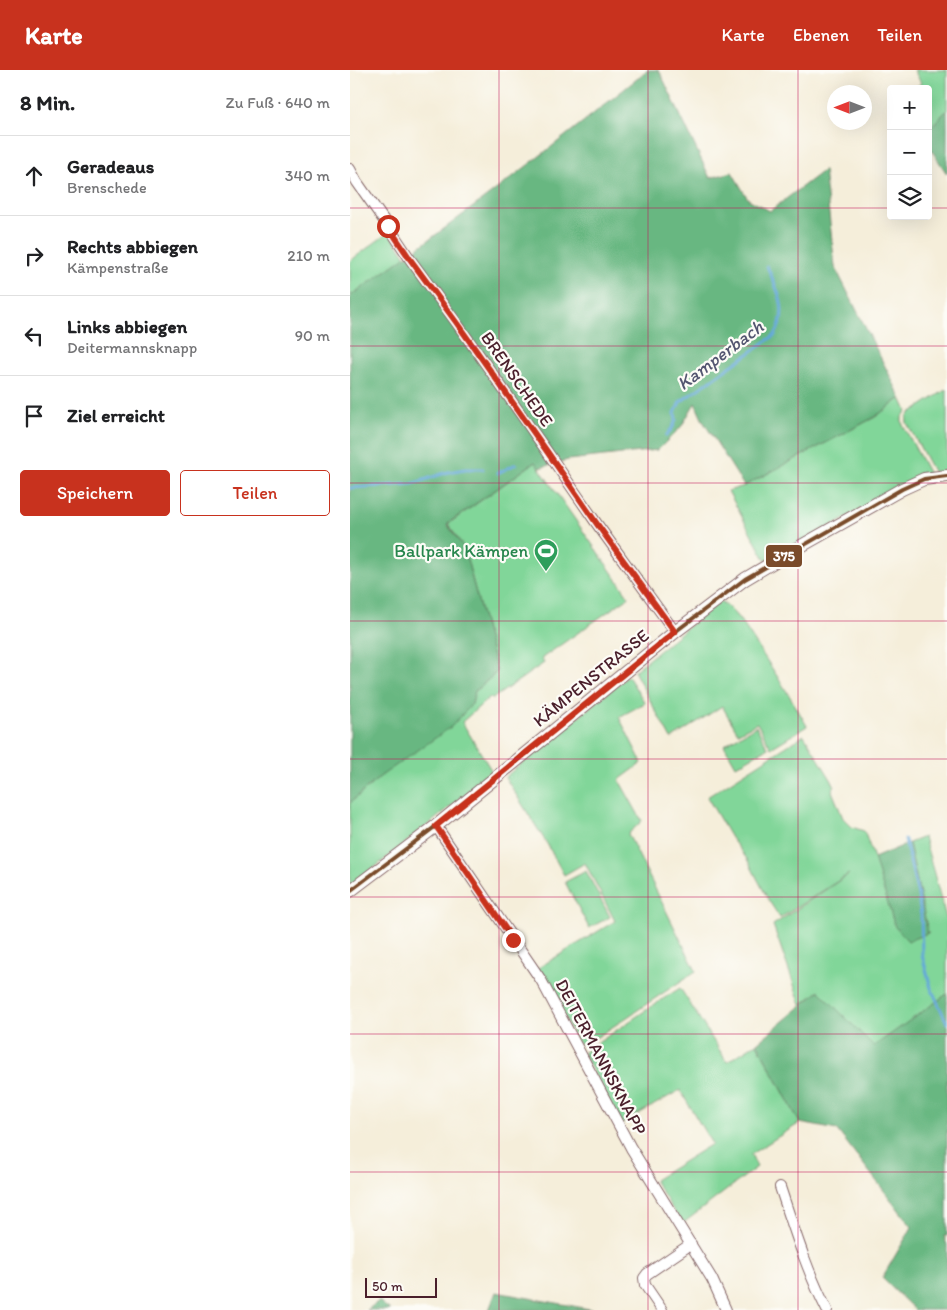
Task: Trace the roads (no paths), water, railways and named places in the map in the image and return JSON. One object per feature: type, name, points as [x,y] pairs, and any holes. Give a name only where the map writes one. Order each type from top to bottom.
[{"type":"street","name":"BRENSCHEDE","points":[[350,169],[410,259],[675,632]]},
{"type":"street","name":"KÄMPENSTRASSE","points":[[350,891],[436,826],[675,632],[745,579],[915,482],[947,476]]},
{"type":"street","name":"DEITERMANNSKNAPP","points":[[436,826],[541,980],[631,1148],[712,1279],[726,1310]]},
{"type":"street","points":[[780,1188],[807,1267],[827,1310]]},
{"type":"street","points":[[662,1310],[645,1285],[644,1278],[691,1244]]},
{"type":"waterway","name":"Kamperbach","points":[[666,436],[676,420],[675,413],[680,402],[775,335],[779,326],[782,308],[778,292],[767,266]]},
{"type":"waterway","name":"Kamperbach","points":[[498,473],[516,464]]},
{"type":"waterway","name":"Kamperbach","points":[[350,488],[412,484],[448,472],[465,469],[483,469]]},
{"type":"waterway","points":[[905,840],[921,915],[922,955],[931,988],[947,1023]]},
{"type":"place","name":"Ballpark Kämpen","points":[[546,572]]}]
